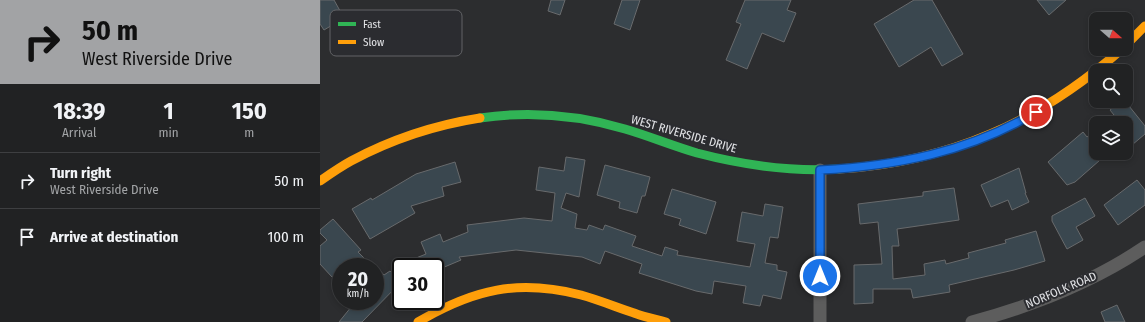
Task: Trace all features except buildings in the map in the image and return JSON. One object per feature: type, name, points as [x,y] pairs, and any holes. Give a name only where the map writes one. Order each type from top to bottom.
[{"type":"street","points":[[1133,38],[1145,26]]},
{"type":"street","name":"WEST RIVERSIDE DRIVE","points":[[320,181],[342,166],[368,152],[392,141],[430,128],[480,118],[520,115],[559,116],[598,122],[636,132],[689,150],[732,161],[761,166],[820,170],[858,168],[888,164],[958,147],[999,131],[1026,118],[1063,96],[1114,56]]},
{"type":"street","points":[[820,170],[820,322]]},
{"type":"street","name":"NORFOLK ROAD","points":[[979,321],[1058,293],[1100,273],[1145,247]]},
{"type":"street","points":[[418,322],[436,310],[483,292],[508,288],[533,287],[558,289],[582,295],[666,322]]},
{"type":"traffic: fast","points":[[480,118],[535,115],[589,120],[625,129],[697,153],[732,161],[767,167],[821,170],[839,169]]},
{"type":"traffic: slow","points":[[1133,38],[1145,26]]},
{"type":"traffic: slow","points":[[839,169],[880,165],[918,158],[991,134],[1058,98],[1091,75],[1114,56]]},
{"type":"traffic: slow","points":[[320,181],[351,161],[382,146],[430,129],[480,118]]},
{"type":"traffic: slow","points":[[418,322],[438,311],[478,295],[497,290],[517,288],[558,290],[581,295],[642,316],[666,322]]},
{"type":"route","points":[[820,276],[820,170],[858,168],[888,164],[930,155],[958,147],[999,131],[1036,112]]}]
